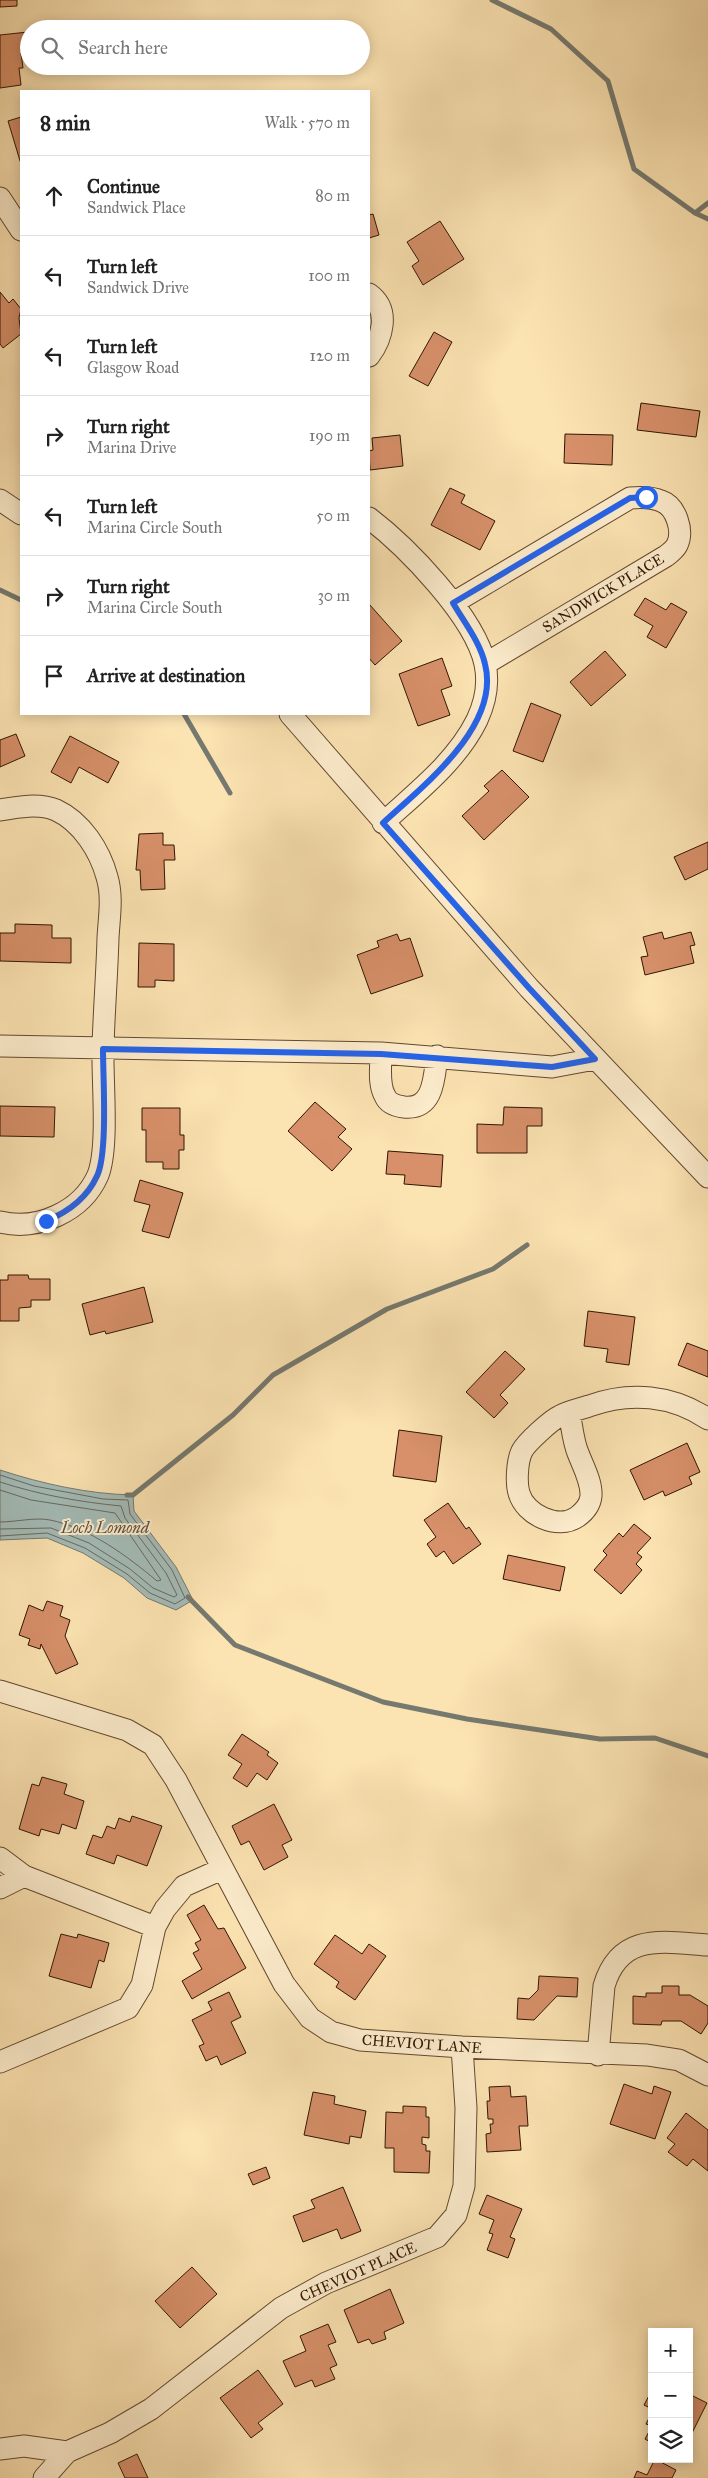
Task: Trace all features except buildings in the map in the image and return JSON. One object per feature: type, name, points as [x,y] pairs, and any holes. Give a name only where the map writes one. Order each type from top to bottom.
[{"type":"street","points":[[0,198],[20,228]]},
{"type":"street","points":[[370,295],[379,308],[382,321],[381,336],[370,354]]},
{"type":"street","name":"SANDWICK PLACE","points":[[453,603],[630,498],[646,497],[663,501],[675,515],[681,532],[677,545],[666,556],[485,664]]},
{"type":"street","points":[[0,500],[20,513]]},
{"type":"street","points":[[370,519],[394,537],[453,603],[476,642],[485,664],[487,691],[477,721],[456,751],[431,779],[383,823]]},
{"type":"street","points":[[291,715],[383,823],[529,988],[708,1177]]},
{"type":"street","points":[[0,810],[27,806],[55,810],[71,821],[84,834],[101,857],[108,879],[110,904],[103,1049],[102,1148],[98,1175],[83,1198],[60,1215],[32,1224],[0,1222]]},
{"type":"street","points":[[0,1046],[437,1056],[552,1067],[595,1059]]},
{"type":"street","points":[[381,1054],[382,1087],[385,1096],[391,1103],[403,1106],[416,1106],[426,1100],[433,1090],[437,1056]]},
{"type":"street","points":[[569,1412],[577,1452],[587,1474],[591,1496],[585,1512],[570,1522],[547,1521],[531,1511],[519,1494],[518,1473],[522,1452],[559,1416],[569,1412],[598,1402],[633,1396],[666,1399],[692,1408],[708,1419]]},
{"type":"street","name":"CHEVIOT LANE","points":[[0,1691],[127,1730],[153,1745],[176,1780],[284,1984],[310,2018],[331,2032],[360,2040],[598,2055],[647,2055],[679,2060],[708,2075]]},
{"type":"street","points":[[0,1858],[24,1876],[155,1927]]},
{"type":"street","points":[[0,2062],[128,2008],[142,1985],[155,1927],[165,1909],[184,1886],[222,1869]]},
{"type":"street","points":[[0,1888],[24,1876]]},
{"type":"street","points":[[598,2055],[604,1986],[607,1975],[618,1957],[626,1950],[651,1944],[708,1945]]},
{"type":"street","name":"CHEVIOT PLACE","points":[[44,2478],[67,2452],[110,2434],[152,2409],[281,2308],[326,2284],[437,2237],[456,2215],[464,2186],[466,2108],[462,2047]]},
{"type":"street","points":[[0,2449],[24,2446],[67,2452]]},
{"type":"water","name":"Loch Lomond","points":[[0,1470],[66,1487],[99,1493],[133,1495],[134,1511],[176,1567],[193,1600],[176,1610],[147,1598],[124,1578],[83,1553],[47,1538],[0,1540]]},
{"type":"waterway","points":[[492,0],[551,29],[608,81],[634,169],[695,213],[708,219]]},
{"type":"waterway","points":[[695,213],[708,203]]},
{"type":"waterway","points":[[0,590],[20,600]]},
{"type":"waterway","points":[[185,715],[230,793]]},
{"type":"waterway","points":[[127,1495],[133,1495],[233,1415],[273,1375],[387,1309],[493,1269],[527,1245]]},
{"type":"waterway","points":[[188,1597],[235,1645],[383,1702],[467,1719],[600,1739],[655,1738],[708,1756]]},
{"type":"route","points":[[46,1221],[60,1215],[83,1198],[98,1175],[102,1148],[103,1049],[437,1056],[552,1067],[595,1059],[529,988],[383,823],[431,779],[456,751],[477,721],[482,707],[487,691],[485,664],[476,642],[453,603],[630,498],[646,497]]}]
